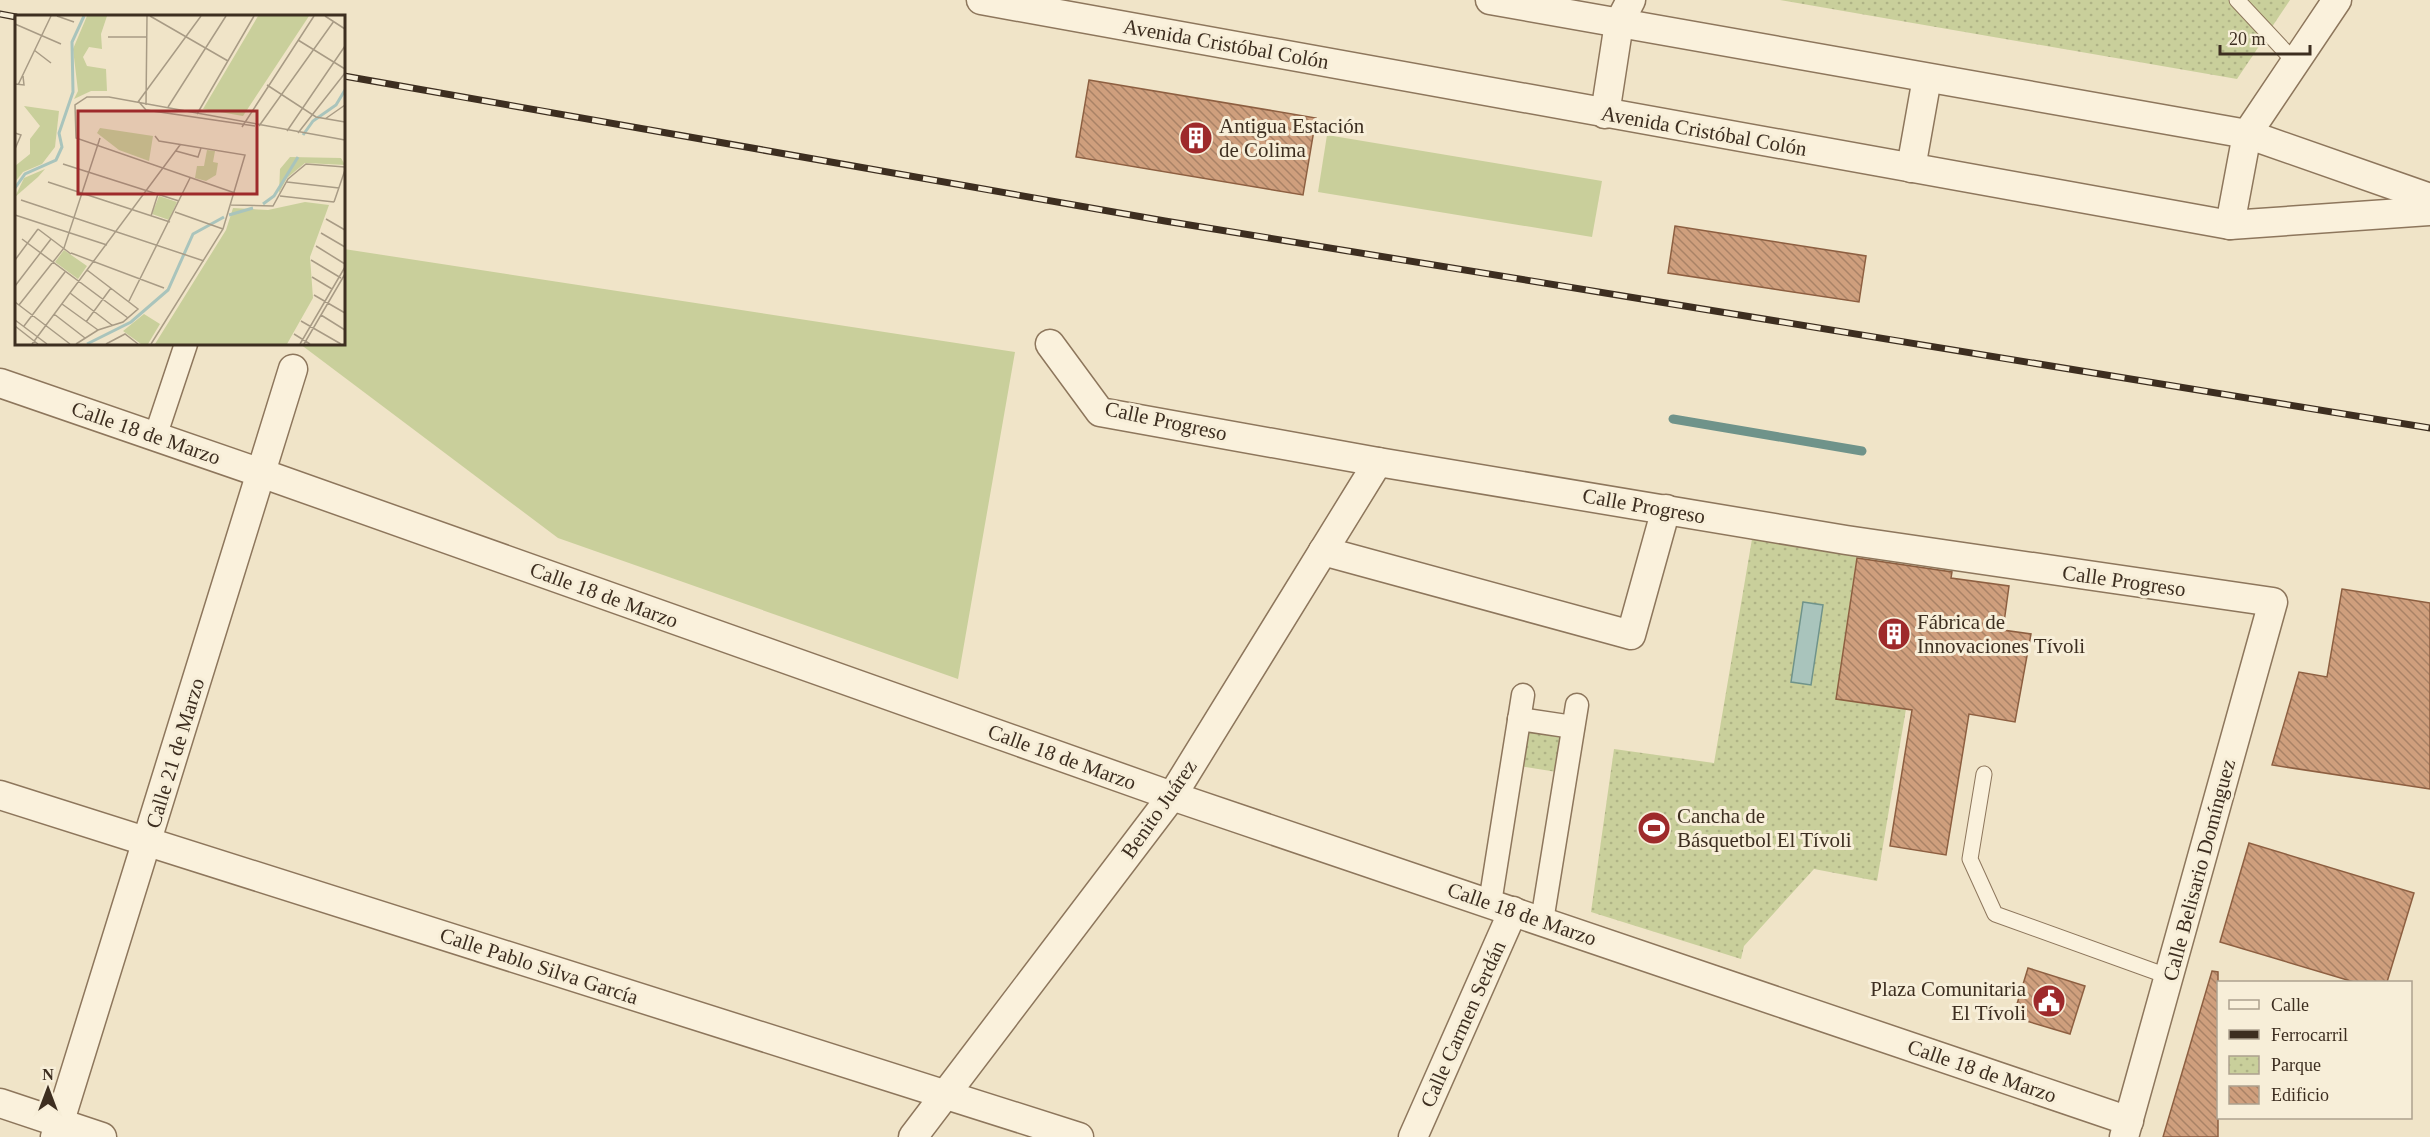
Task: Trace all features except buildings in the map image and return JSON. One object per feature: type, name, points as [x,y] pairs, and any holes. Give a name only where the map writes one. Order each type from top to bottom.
[{"type":"street","name":"Avenida Cristóbal Colón","points":[[981,0],[2229,225],[2430,211]]},
{"type":"street","points":[[1490,0],[1625,11],[1927,78],[2247,134],[2430,198]]},
{"type":"street","points":[[2229,225],[2247,134],[2337,0]]},
{"type":"street","points":[[1605,114],[1625,11]]},
{"type":"street","points":[[1911,168],[1927,78]]},
{"type":"street","name":"Calle Progreso","points":[[1050,344],[1100,412],[1378,462],[1846,540],[2273,602]]},
{"type":"street","points":[[155,437],[186,345]]},
{"type":"street","name":"Calle 21 de Marzo","points":[[57,1130],[293,369]]},
{"type":"street","name":"Calle 18 de Marzo","points":[[0,383],[1173,796],[1542,921],[2126,1129]]},
{"type":"street","name":"Benito Juárez","points":[[913,1137],[1173,796],[1378,462]]},
{"type":"street","points":[[1323,550],[1631,635],[1666,509]]},
{"type":"street","name":"Calle Belisario Domínguez","points":[[2126,1129],[2273,602]]},
{"type":"street","points":[[1502,907],[1523,695]]},
{"type":"street","points":[[1542,921],[1576,705]]},
{"type":"street","points":[[1520,719],[1573,727]]},
{"type":"street","name":"Calle Pablo Silva García","points":[[0,795],[1079,1137]]},
{"type":"street","name":"Calle Carmen Serdán","points":[[1413,1137],[1502,907]]},
{"type":"street","points":[[0,1103],[57,1130],[102,1137]]},
{"type":"lane","points":[[2236,0],[2295,62]]},
{"type":"lane","points":[[1984,774],[1970,859],[1995,914],[2170,977]]},
{"type":"green space","points":[[1780,0],[2290,0],[2237,79]]},
{"type":"green space","points":[[1327,135],[1602,181],[1592,237],[1318,192]]},
{"type":"green space","points":[[345,249],[1015,352],[958,679],[558,538],[301,345],[345,345]]},
{"type":"green space","points":[[1752,539],[1857,555],[1836,699],[1906,709],[1877,881],[1814,869],[1744,946],[1741,959],[1591,912],[1614,749],[1714,763]]},
{"type":"green space","points":[[1525,727],[1563,734],[1557,772],[1519,766]]},
{"type":"water","points":[[1803,602],[1823,605],[1811,685],[1791,682]]},
{"type":"waterway","points":[[1673,419],[1862,451]]},
{"type":"railway","points":[[0,14],[15,17]]},
{"type":"railway","points":[[345,76],[1165,221],[2430,428]]},
{"type":"place","name":"Antigua Estación de Colima","points":[[1196,138]]},
{"type":"place","name":"Fábrica de Innovaciones Tívoli","points":[[1894,634]]},
{"type":"place","name":"Cancha de Básquetbol El Tívoli","points":[[1654,828]]},
{"type":"place","name":"Plaza Comunitaria El Tívoli","points":[[2049,1001]]}]
